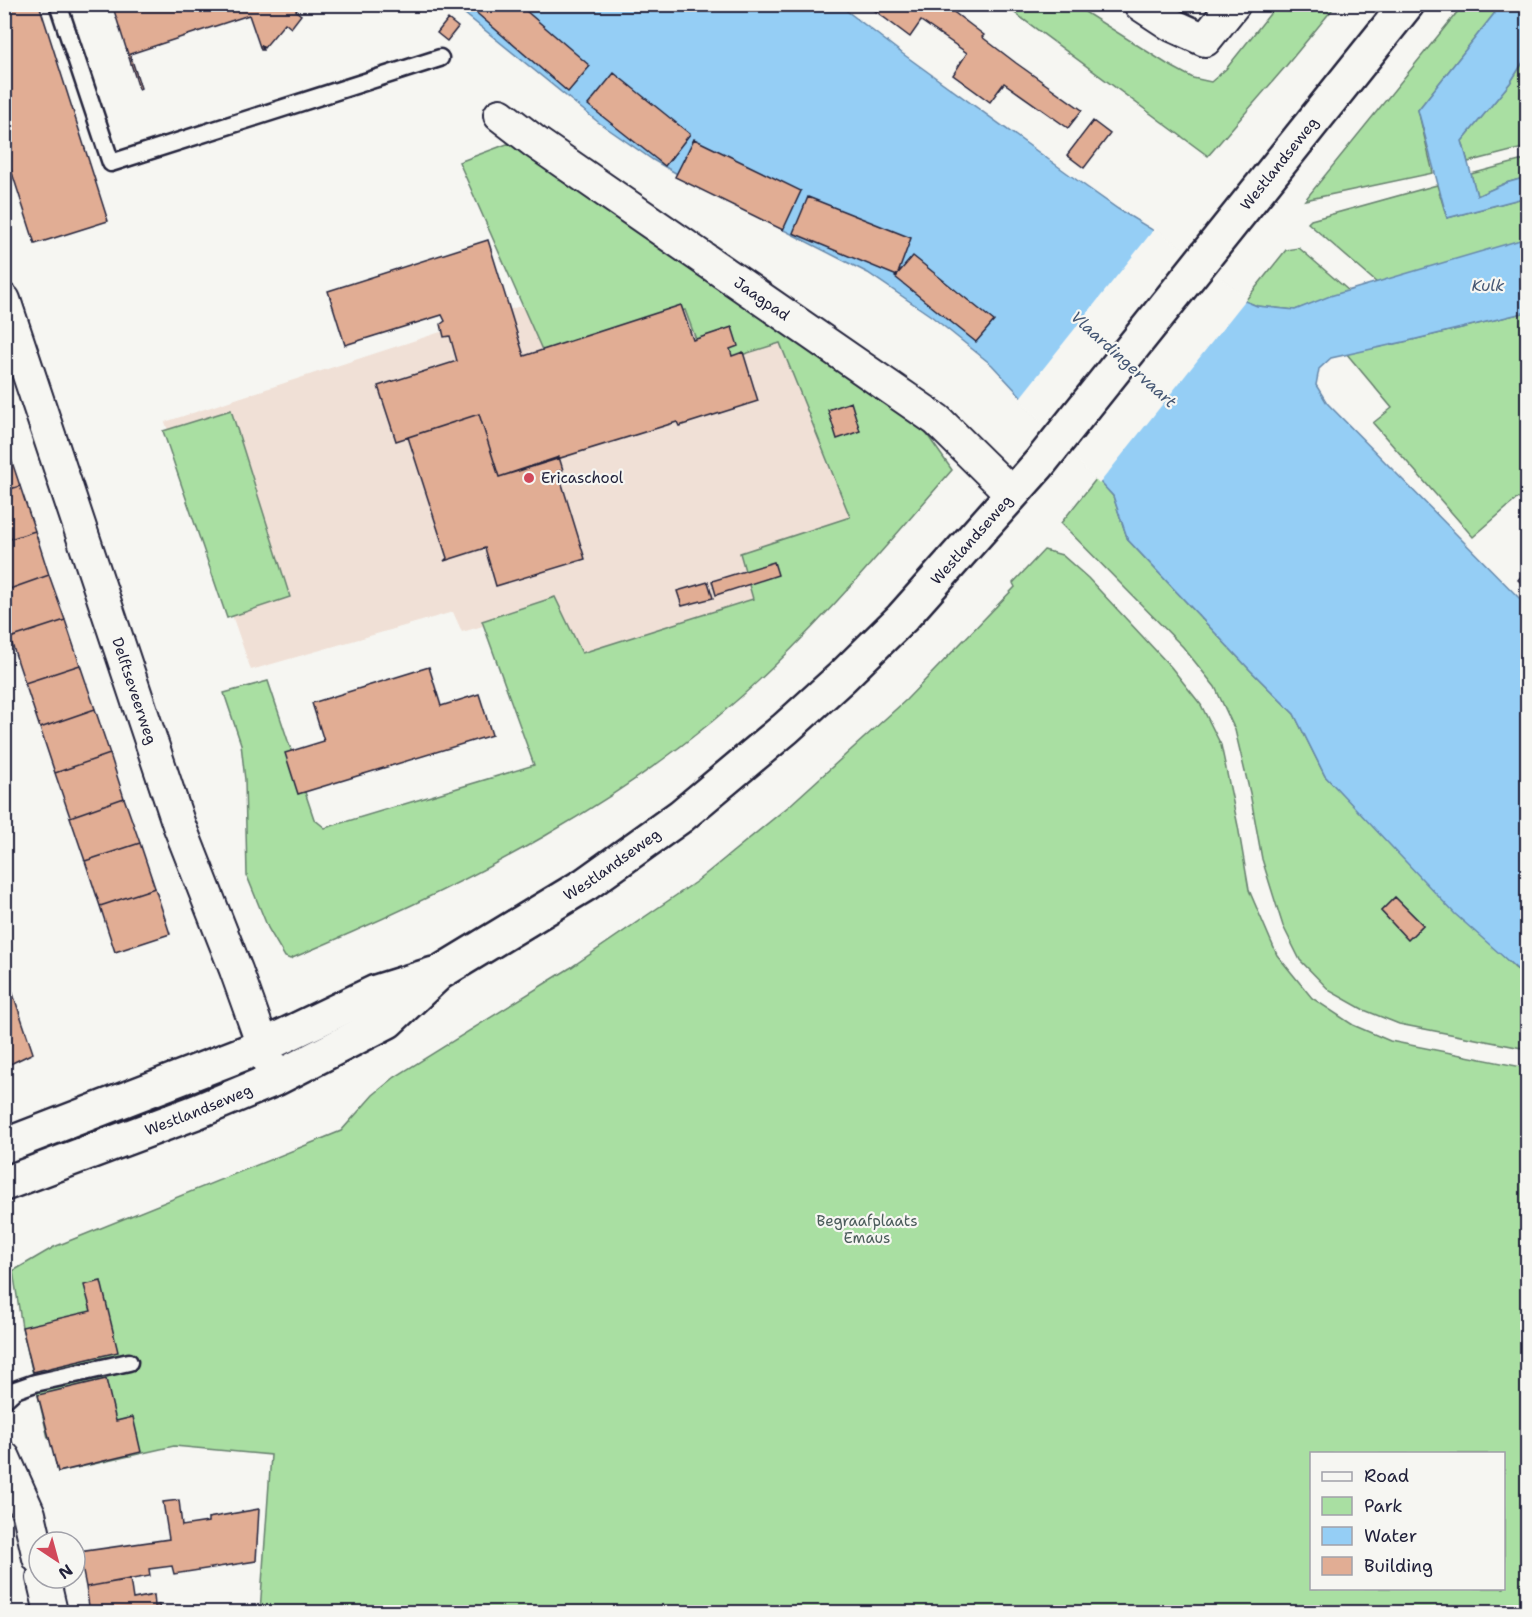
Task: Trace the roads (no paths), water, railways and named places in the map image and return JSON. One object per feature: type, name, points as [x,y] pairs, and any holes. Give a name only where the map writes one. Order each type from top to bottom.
[{"type":"main road","name":"Westlandseweg","points":[[4,1184],[275,1080],[388,1021],[439,973],[586,884],[699,801],[786,728],[902,618],[1039,464],[1407,4]]},
{"type":"main road","name":"Westlandseweg","points":[[4,1146],[263,1046],[376,992],[439,973]]},
{"type":"street","points":[[1140,4],[1172,25],[1205,40],[1234,4]]},
{"type":"street","name":"Jaagpad","points":[[500,115],[535,142],[937,420],[985,470],[1012,494]]},
{"type":"street","name":"Delftseveerweg","points":[[4,300],[179,825],[236,970],[275,1080]]},
{"type":"street","points":[[4,1458],[29,1514],[33,1530]]},
{"type":"street","points":[[46,1590],[51,1612]]},
{"type":"lane","points":[[58,4],[111,163],[440,58]]},
{"type":"lane","points":[[4,1400],[15,1390],[35,1383],[129,1362]]},
{"type":"water","points":[[454,5],[839,5],[1074,178],[1151,229],[1245,301],[1257,306],[1295,310],[1330,296],[1527,238],[1527,312],[1331,358],[1319,369],[1316,385],[1327,403],[1527,606],[1527,976],[1455,914],[1325,776],[1294,714],[1128,540],[1113,496],[992,365],[931,316],[868,273],[707,191],[653,160],[598,122]]},
{"type":"water","points":[[1501,5],[1527,5],[1527,56],[1510,83],[1462,141],[1477,196],[1506,183],[1527,177],[1527,197],[1447,218],[1418,110]]},
{"type":"place","name":"Ericaschool","points":[[529,478]]},
{"type":"water label","name":"Kulk","points":[[1488,285]]},
{"type":"water label","name":"Vlaardingervaart","points":[[1124,359]]},
{"type":"park label","name":"Begraafplaats Emaus","points":[[867,1230]]}]
